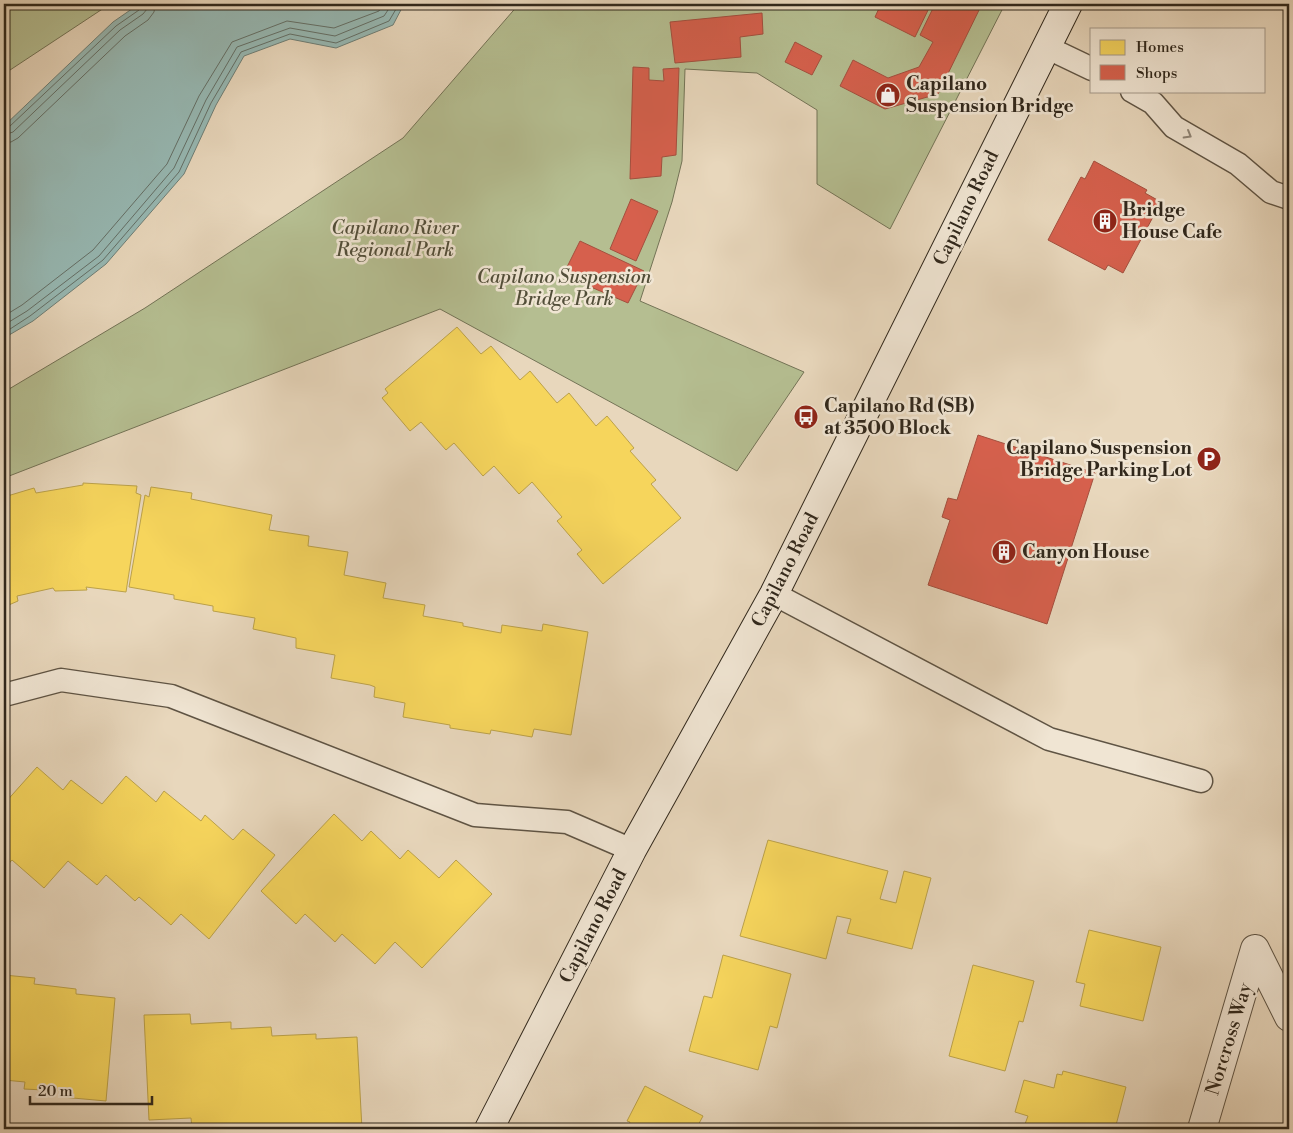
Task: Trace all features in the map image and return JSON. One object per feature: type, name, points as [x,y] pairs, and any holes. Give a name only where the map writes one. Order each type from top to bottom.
[{"type":"main road","name":"Capilano Road","points":[[489,1129],[632,850],[774,594],[1068,4]]},
{"type":"main road","name":"Norcross Way","points":[[1202,1129],[1255,950],[1289,1017]]},
{"type":"lane","points":[[1046,47],[1090,68]]},
{"type":"lane","points":[[1134,92],[1153,103],[1174,127],[1238,164],[1271,192],[1289,198]]},
{"type":"lane","points":[[774,594],[1049,739],[1201,781]]},
{"type":"lane","points":[[4,695],[61,680],[171,696],[475,816],[567,822],[632,850]]},
{"type":"green space","points":[[4,4],[110,4],[4,74]]},
{"type":"green space","points":[[519,4],[1005,4],[890,229],[817,184],[817,110],[757,73],[685,69],[682,161],[672,202],[640,301],[804,372],[737,471],[440,309],[4,478],[4,392],[145,308],[403,138]]},
{"type":"water","points":[[139,4],[404,4],[393,25],[336,48],[290,39],[244,56],[216,105],[184,174],[106,264],[33,321],[4,338],[4,126],[113,22]]},
{"type":"building: Homes","points":[[457,327],[481,354],[491,346],[520,380],[530,371],[557,403],[569,393],[596,426],[607,416],[634,448],[630,451],[656,480],[651,484],[681,518],[603,584],[577,554],[582,550],[557,521],[562,517],[532,482],[519,494],[494,466],[483,476],[454,443],[446,450],[421,422],[410,431],[382,398],[388,393],[385,389]]},
{"type":"building: Homes","points":[[83,483],[137,486],[136,493],[141,495],[126,592],[86,587],[87,590],[55,591],[53,588],[17,596],[18,601],[4,607],[4,497],[34,488],[36,493],[83,485]]},
{"type":"building: Homes","points":[[151,487],[192,493],[191,499],[272,515],[269,530],[309,536],[308,546],[348,552],[344,575],[386,583],[383,598],[425,605],[423,616],[463,623],[463,626],[501,633],[502,625],[542,631],[543,624],[588,632],[571,735],[534,729],[532,737],[491,730],[490,734],[450,728],[450,725],[403,717],[405,703],[374,697],[375,687],[370,685],[331,678],[335,655],[296,648],[296,638],[253,629],[255,618],[213,611],[213,606],[174,599],[174,595],[129,587],[145,495],[149,497]]},
{"type":"building: Homes","points":[[37,767],[63,790],[71,780],[102,804],[126,776],[156,802],[164,791],[201,821],[205,815],[233,840],[243,829],[275,855],[209,939],[181,914],[171,925],[139,897],[135,901],[106,875],[97,885],[68,861],[44,888],[12,860],[4,869],[4,804]]},
{"type":"building: Homes","points":[[334,814],[362,841],[371,831],[400,859],[408,850],[439,878],[456,860],[492,894],[422,968],[395,942],[375,964],[342,934],[335,942],[305,914],[296,924],[261,891]]},
{"type":"building: Homes","points":[[768,840],[888,871],[880,899],[896,903],[904,871],[931,878],[912,949],[847,933],[851,919],[837,916],[826,959],[740,936]]},
{"type":"building: Homes","points":[[1089,930],[1161,947],[1143,1021],[1080,1006],[1085,984],[1076,982]]},
{"type":"building: Homes","points":[[723,955],[791,974],[777,1028],[770,1026],[758,1070],[689,1051],[704,996],[712,998]]},
{"type":"building: Homes","points":[[973,965],[1034,981],[1023,1022],[1019,1021],[1005,1071],[949,1056]]},
{"type":"building: Homes","points":[[4,975],[35,978],[34,984],[76,989],[76,994],[115,998],[106,1101],[62,1097],[63,1091],[24,1089],[25,1082],[4,1080]]},
{"type":"building: Homes","points":[[190,1014],[191,1024],[231,1022],[231,1029],[271,1027],[272,1036],[316,1034],[316,1039],[357,1037],[362,1129],[192,1129],[191,1118],[149,1120],[144,1015]]},
{"type":"building: Homes","points":[[1063,1071],[1126,1087],[1115,1129],[1034,1129],[1034,1127],[1025,1124],[1028,1116],[1015,1112],[1024,1080],[1054,1088],[1057,1074],[1062,1075]]},
{"type":"building: Homes","points":[[645,1086],[703,1116],[696,1129],[627,1129],[630,1122],[627,1121]]},
{"type":"building: Shops","points":[[881,4],[931,4],[915,37],[875,17]]},
{"type":"building: Shops","points":[[935,4],[982,4],[938,94],[885,109],[840,86],[853,60],[888,78],[919,67],[933,42],[920,35]]},
{"type":"building: Shops","points":[[762,13],[763,34],[740,37],[741,57],[675,63],[670,22]]},
{"type":"building: Shops","points":[[795,42],[822,56],[812,75],[785,62]]},
{"type":"building: Shops","points":[[633,67],[649,68],[649,80],[664,81],[663,69],[679,68],[676,155],[662,157],[661,176],[630,179]]},
{"type":"building: Shops","name":"Bridge House Cafe","points":[[1094,161],[1147,190],[1145,193],[1161,202],[1123,273],[1108,265],[1105,270],[1048,240],[1081,177],[1085,179]]},
{"type":"building: Shops","points":[[631,199],[658,211],[636,261],[610,249]]},
{"type":"building: Shops","points":[[580,241],[644,271],[628,303],[563,275]]},
{"type":"building: Shops","name":"Canyon House","points":[[978,435],[1095,473],[1047,624],[928,585],[950,520],[942,517],[948,498],[957,500]]},
{"type":"place","name":"Capilano Suspension Bridge","points":[[888,95]]},
{"type":"place","name":"Bridge House Cafe","points":[[1105,221]]},
{"type":"place","name":"Capilano Rd (SB) at 3500 Block","points":[[806,417]]},
{"type":"place","name":"Capilano Suspension Bridge Parking Lot","points":[[1209,459]]},
{"type":"place","name":"Canyon House","points":[[1004,552]]},
{"type":"park label","name":"Capilano River Regional Park","points":[[395,239]]},
{"type":"park label","name":"Capilano Suspension Bridge Park","points":[[564,288]]}]
